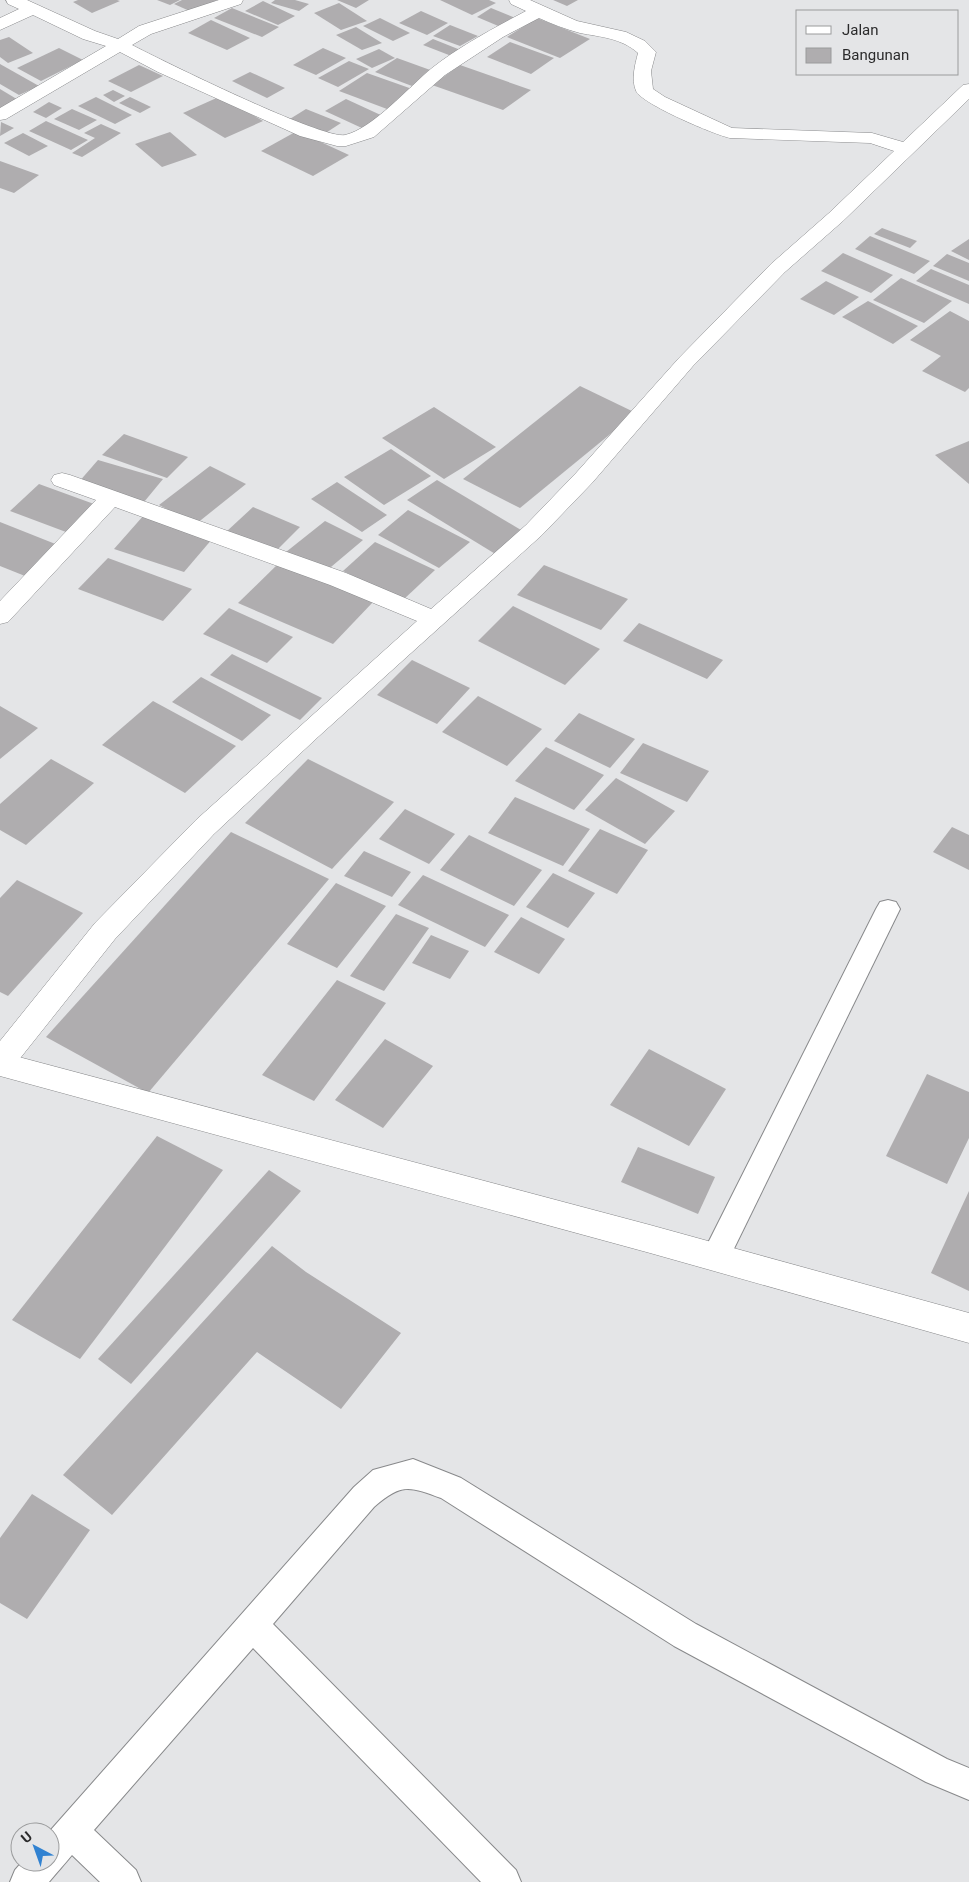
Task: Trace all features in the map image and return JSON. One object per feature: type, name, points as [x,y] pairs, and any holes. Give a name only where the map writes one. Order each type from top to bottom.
[{"type":"street","points":[[14,0],[89,35],[118,44],[164,68],[306,132],[324,139],[346,141],[368,133],[439,71],[471,49],[540,11]]},
{"type":"street","points":[[0,115],[118,44],[158,24],[235,0]]},
{"type":"street","points":[[517,0],[569,25],[612,32],[645,49],[648,55],[642,71],[646,91],[659,101],[716,128],[744,134],[872,138],[907,149]]},
{"type":"street","points":[[0,25],[32,9]]},
{"type":"street","points":[[969,89],[817,234],[778,268],[686,362],[584,478],[534,530],[205,826],[105,931],[0,1063],[969,1328]]},
{"type":"street","points":[[62,480],[338,579],[433,619]]},
{"type":"street","points":[[0,616],[111,498]]},
{"type":"lane","points":[[715,1258],[888,909]]},
{"type":"lane","points":[[60,1844],[364,1497],[383,1480],[413,1473],[451,1488],[685,1634],[937,1771],[969,1784]]},
{"type":"lane","points":[[252,1625],[504,1882]]},
{"type":"lane","points":[[71,1831],[124,1882]]},
{"type":"lane","points":[[27,1882],[36,1872]]},
{"type":"building","points":[[78,0],[120,1],[92,13],[73,2]]},
{"type":"building","points":[[157,0],[180,0],[170,5]]},
{"type":"building","points":[[182,0],[217,0],[194,13],[174,4]]},
{"type":"building","points":[[275,0],[295,0],[309,4],[299,11],[271,3]]},
{"type":"building","points":[[337,0],[369,0],[356,8]]},
{"type":"building","points":[[440,0],[489,0],[496,3],[472,15]]},
{"type":"building","points":[[553,0],[578,0],[567,6]]},
{"type":"building","points":[[263,1],[295,16],[278,25],[245,11]]},
{"type":"building","points":[[339,3],[367,21],[341,30],[314,13]]},
{"type":"building","points":[[232,8],[279,27],[262,37],[214,18]]},
{"type":"building","points":[[491,8],[518,19],[503,28],[477,17]]},
{"type":"building","points":[[421,11],[448,23],[427,35],[399,23]]},
{"type":"building","points":[[380,18],[410,33],[393,41],[363,26]]},
{"type":"building","points":[[537,18],[590,39],[560,58],[507,37]]},
{"type":"building","points":[[211,20],[250,38],[227,50],[188,33]]},
{"type":"building","points":[[450,25],[478,36],[460,46],[433,36]]},
{"type":"building","points":[[356,27],[382,43],[362,50],[336,35]]},
{"type":"building","points":[[9,37],[33,53],[8,63],[0,57],[0,40]]},
{"type":"building","points":[[433,39],[463,51],[454,57],[423,45]]},
{"type":"building","points":[[510,42],[554,58],[531,74],[487,57]]},
{"type":"building","points":[[59,48],[83,60],[41,81],[17,68]]},
{"type":"building","points":[[323,48],[346,58],[316,75],[293,65]]},
{"type":"building","points":[[379,49],[395,58],[372,68],[356,59]]},
{"type":"building","points":[[397,58],[433,71],[412,86],[375,72]]},
{"type":"building","points":[[349,61],[369,69],[338,87],[318,78]]},
{"type":"building","points":[[0,64],[39,86],[19,95],[0,84]]},
{"type":"building","points":[[139,65],[163,76],[131,92],[108,81]]},
{"type":"building","points":[[460,65],[531,90],[503,110],[432,85]]},
{"type":"building","points":[[250,72],[285,88],[267,98],[232,81]]},
{"type":"building","points":[[367,73],[415,90],[387,109],[339,91]]},
{"type":"building","points":[[0,89],[20,101],[0,110]]},
{"type":"building","points":[[113,90],[125,96],[114,102],[103,95]]},
{"type":"building","points":[[221,96],[263,121],[225,138],[183,113]]},
{"type":"building","points":[[96,97],[132,115],[115,124],[78,106]]},
{"type":"building","points":[[130,97],[151,107],[140,113],[119,103]]},
{"type":"building","points":[[346,99],[385,117],[364,129],[325,111]]},
{"type":"building","points":[[49,102],[62,108],[46,118],[33,112]]},
{"type":"building","points":[[72,109],[97,120],[79,130],[54,119]]},
{"type":"building","points":[[306,109],[341,123],[321,136],[285,122]]},
{"type":"building","points":[[46,121],[88,140],[71,150],[29,131]]},
{"type":"building","points":[[1,122],[14,128],[0,136]]},
{"type":"building","points":[[101,124],[121,133],[82,157],[72,153],[95,138],[84,133]]},
{"type":"building","points":[[297,131],[349,155],[313,176],[261,151]]},
{"type":"building","points":[[170,132],[197,155],[162,167],[135,144]]},
{"type":"building","points":[[23,133],[48,146],[29,156],[4,143]]},
{"type":"building","points":[[0,161],[39,175],[14,193],[0,188]]},
{"type":"building","points":[[882,228],[917,241],[910,248],[874,234]]},
{"type":"building","points":[[870,236],[930,261],[914,274],[855,249]]},
{"type":"building","points":[[969,239],[969,260],[951,251]]},
{"type":"building","points":[[843,253],[893,275],[871,293],[821,271]]},
{"type":"building","points":[[947,254],[969,263],[969,281],[933,266]]},
{"type":"building","points":[[931,269],[969,285],[969,304],[916,281]]},
{"type":"building","points":[[901,278],[952,301],[924,323],[873,300]]},
{"type":"building","points":[[826,281],[859,297],[834,315],[800,299]]},
{"type":"building","points":[[868,301],[918,326],[893,344],[842,317]]},
{"type":"building","points":[[950,311],[969,321],[969,388],[965,392],[922,371],[941,356],[910,340]]},
{"type":"building","points":[[580,386],[636,413],[520,508],[463,479]]},
{"type":"building","points":[[434,407],[496,447],[444,479],[382,438]]},
{"type":"building","points":[[124,434],[188,457],[167,478],[102,455]]},
{"type":"building","points":[[969,441],[969,484],[935,455]]},
{"type":"building","points":[[391,449],[431,476],[384,505],[344,477]]},
{"type":"building","points":[[98,460],[163,479],[144,502],[78,483]]},
{"type":"building","points":[[210,466],[246,484],[196,524],[159,505]]},
{"type":"building","points":[[437,480],[526,533],[497,555],[407,500]]},
{"type":"building","points":[[337,482],[387,515],[362,532],[311,499]]},
{"type":"building","points":[[39,484],[94,504],[66,532],[10,511]]},
{"type":"building","points":[[253,507],[300,527],[274,553],[226,532]]},
{"type":"building","points":[[408,510],[470,542],[439,568],[378,535]]},
{"type":"building","points":[[144,515],[213,538],[184,572],[114,549]]},
{"type":"building","points":[[325,521],[363,540],[325,572],[286,552]]},
{"type":"building","points":[[0,522],[63,547],[30,578],[0,566]]},
{"type":"building","points":[[375,542],[435,570],[403,600],[343,571]]},
{"type":"building","points":[[108,558],[192,589],[163,621],[78,589]]},
{"type":"building","points":[[280,562],[374,601],[333,644],[238,603]]},
{"type":"building","points":[[544,565],[628,599],[601,630],[517,595]]},
{"type":"building","points":[[513,606],[600,649],[565,685],[478,641]]},
{"type":"building","points":[[229,608],[293,637],[267,663],[203,634]]},
{"type":"building","points":[[639,623],[723,660],[707,679],[623,641]]},
{"type":"building","points":[[232,654],[322,698],[300,720],[210,675]]},
{"type":"building","points":[[412,660],[470,688],[437,724],[377,695]]},
{"type":"building","points":[[201,677],[271,715],[242,741],[172,702]]},
{"type":"building","points":[[478,696],[542,729],[507,766],[442,732]]},
{"type":"building","points":[[153,701],[236,746],[185,793],[102,745]]},
{"type":"building","points":[[0,706],[38,728],[0,759]]},
{"type":"building","points":[[579,713],[635,739],[610,768],[554,741]]},
{"type":"building","points":[[643,743],[709,771],[687,802],[620,773]]},
{"type":"building","points":[[546,747],[604,775],[574,810],[515,781]]},
{"type":"building","points":[[51,759],[94,783],[26,845],[0,830],[0,804]]},
{"type":"building","points":[[308,759],[394,802],[332,869],[245,823]]},
{"type":"building","points":[[616,778],[675,811],[645,844],[585,810]]},
{"type":"building","points":[[515,797],[590,829],[563,866],[488,833]]},
{"type":"building","points":[[405,809],[455,834],[429,864],[379,839]]},
{"type":"building","points":[[952,827],[969,835],[969,870],[933,852]]},
{"type":"building","points":[[600,829],[648,850],[617,894],[568,871]]},
{"type":"building","points":[[231,832],[329,879],[148,1093],[46,1037]]},
{"type":"building","points":[[469,835],[542,870],[514,906],[440,870]]},
{"type":"building","points":[[364,851],[411,872],[392,897],[344,876]]},
{"type":"building","points":[[553,873],[595,893],[568,928],[526,907]]},
{"type":"building","points":[[423,875],[509,915],[485,947],[398,905]]},
{"type":"building","points":[[17,880],[83,913],[8,996],[0,992],[0,898]]},
{"type":"building","points":[[336,883],[386,906],[337,968],[287,944]]},
{"type":"building","points":[[396,914],[429,928],[384,991],[350,976]]},
{"type":"building","points":[[521,917],[565,939],[539,974],[494,952]]},
{"type":"building","points":[[431,935],[469,951],[450,979],[412,963]]},
{"type":"building","points":[[337,980],[386,1003],[314,1101],[262,1075]]},
{"type":"building","points":[[385,1039],[433,1066],[383,1128],[335,1100]]},
{"type":"building","points":[[649,1049],[726,1089],[689,1146],[610,1105]]},
{"type":"building","points":[[927,1074],[969,1092],[969,1138],[947,1184],[886,1156]]},
{"type":"building","points":[[157,1136],[223,1170],[80,1359],[12,1320]]},
{"type":"building","points":[[638,1147],[715,1177],[698,1214],[621,1182]]},
{"type":"building","points":[[269,1170],[301,1191],[131,1384],[98,1359]]},
{"type":"building","points":[[969,1191],[969,1291],[931,1273]]},
{"type":"building","points":[[272,1246],[306,1272],[401,1333],[341,1409],[257,1352],[112,1515],[63,1475]]},
{"type":"building","points":[[32,1494],[90,1530],[27,1619],[0,1603],[0,1538]]}]
